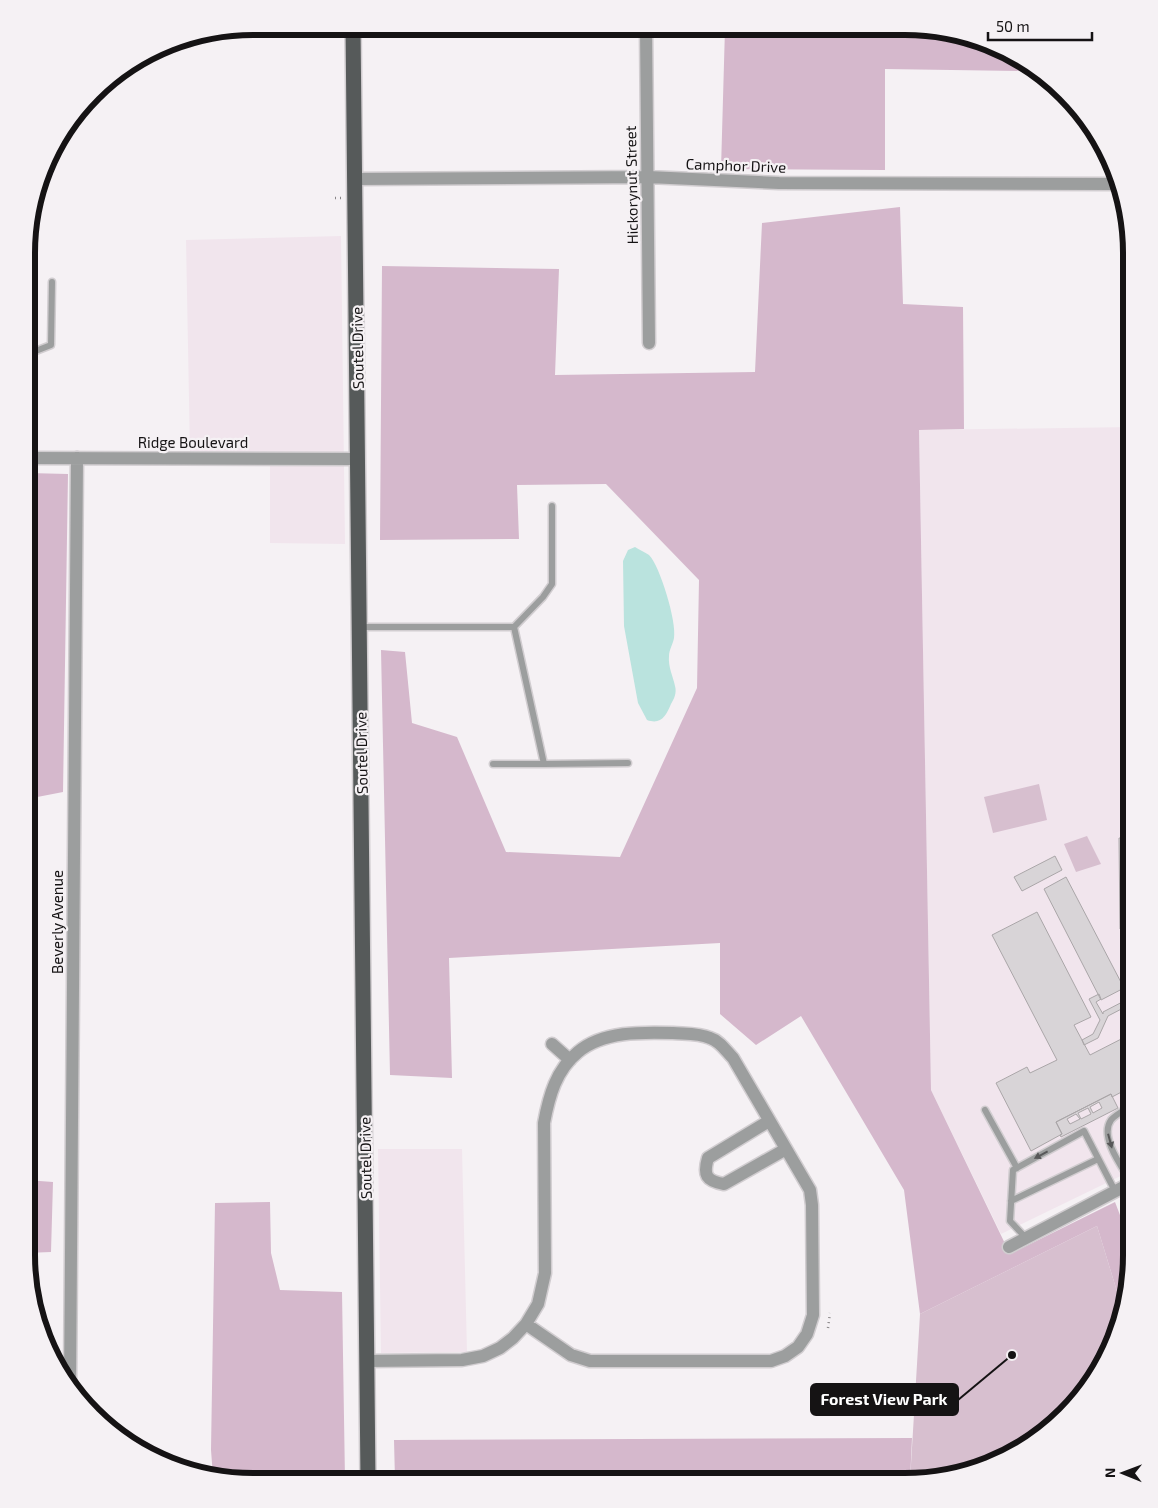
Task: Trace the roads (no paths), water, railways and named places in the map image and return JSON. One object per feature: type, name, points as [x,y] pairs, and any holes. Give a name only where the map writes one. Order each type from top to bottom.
[{"type":"main road","name":"Soutel Drive","points":[[353,35],[368,1473]]},
{"type":"street","name":"Hickorynut Street","points":[[646,35],[650,343]]},
{"type":"street","name":"Camphor Drive","points":[[354,179],[648,177],[779,183],[1111,184]]},
{"type":"street","name":"Ridge Boulevard","points":[[35,458],[358,459]]},
{"type":"street","name":"Beverly Avenue","points":[[70,1373],[77,458]]},
{"type":"street","points":[[367,1361],[462,1360],[483,1356],[500,1348],[514,1338],[526,1324],[538,1304],[545,1273],[544,1123],[548,1100],[557,1077],[579,1051],[594,1042],[612,1037],[631,1033],[666,1033],[696,1034],[712,1038],[732,1058],[810,1190],[812,1205],[813,1315],[807,1334],[798,1347],[785,1356],[771,1361],[590,1361],[571,1355],[526,1324]]},
{"type":"street","points":[[552,1044],[570,1060]]},
{"type":"street","points":[[769,1121],[708,1158],[706,1176],[712,1182],[724,1184],[786,1149]]},
{"type":"street","points":[[1009,1247],[1123,1186]]},
{"type":"lane","points":[[35,351],[51,345],[52,282]]},
{"type":"lane","points":[[359,627],[514,627],[544,597],[552,584],[552,506]]},
{"type":"lane","points":[[514,627],[544,764]]},
{"type":"lane","points":[[493,764],[628,763]]},
{"type":"lane","points":[[985,1110],[1017,1168]]},
{"type":"lane","points":[[1123,1111],[1111,1121],[1108,1129],[1109,1141],[1123,1169]]},
{"type":"lane","points":[[1026,1238],[1010,1221],[1013,1170],[1084,1132],[1115,1191]]},
{"type":"lane","points":[[1011,1201],[1098,1159]]},
{"type":"place","name":"Forest View Park","points":[[1012,1355]]}]
